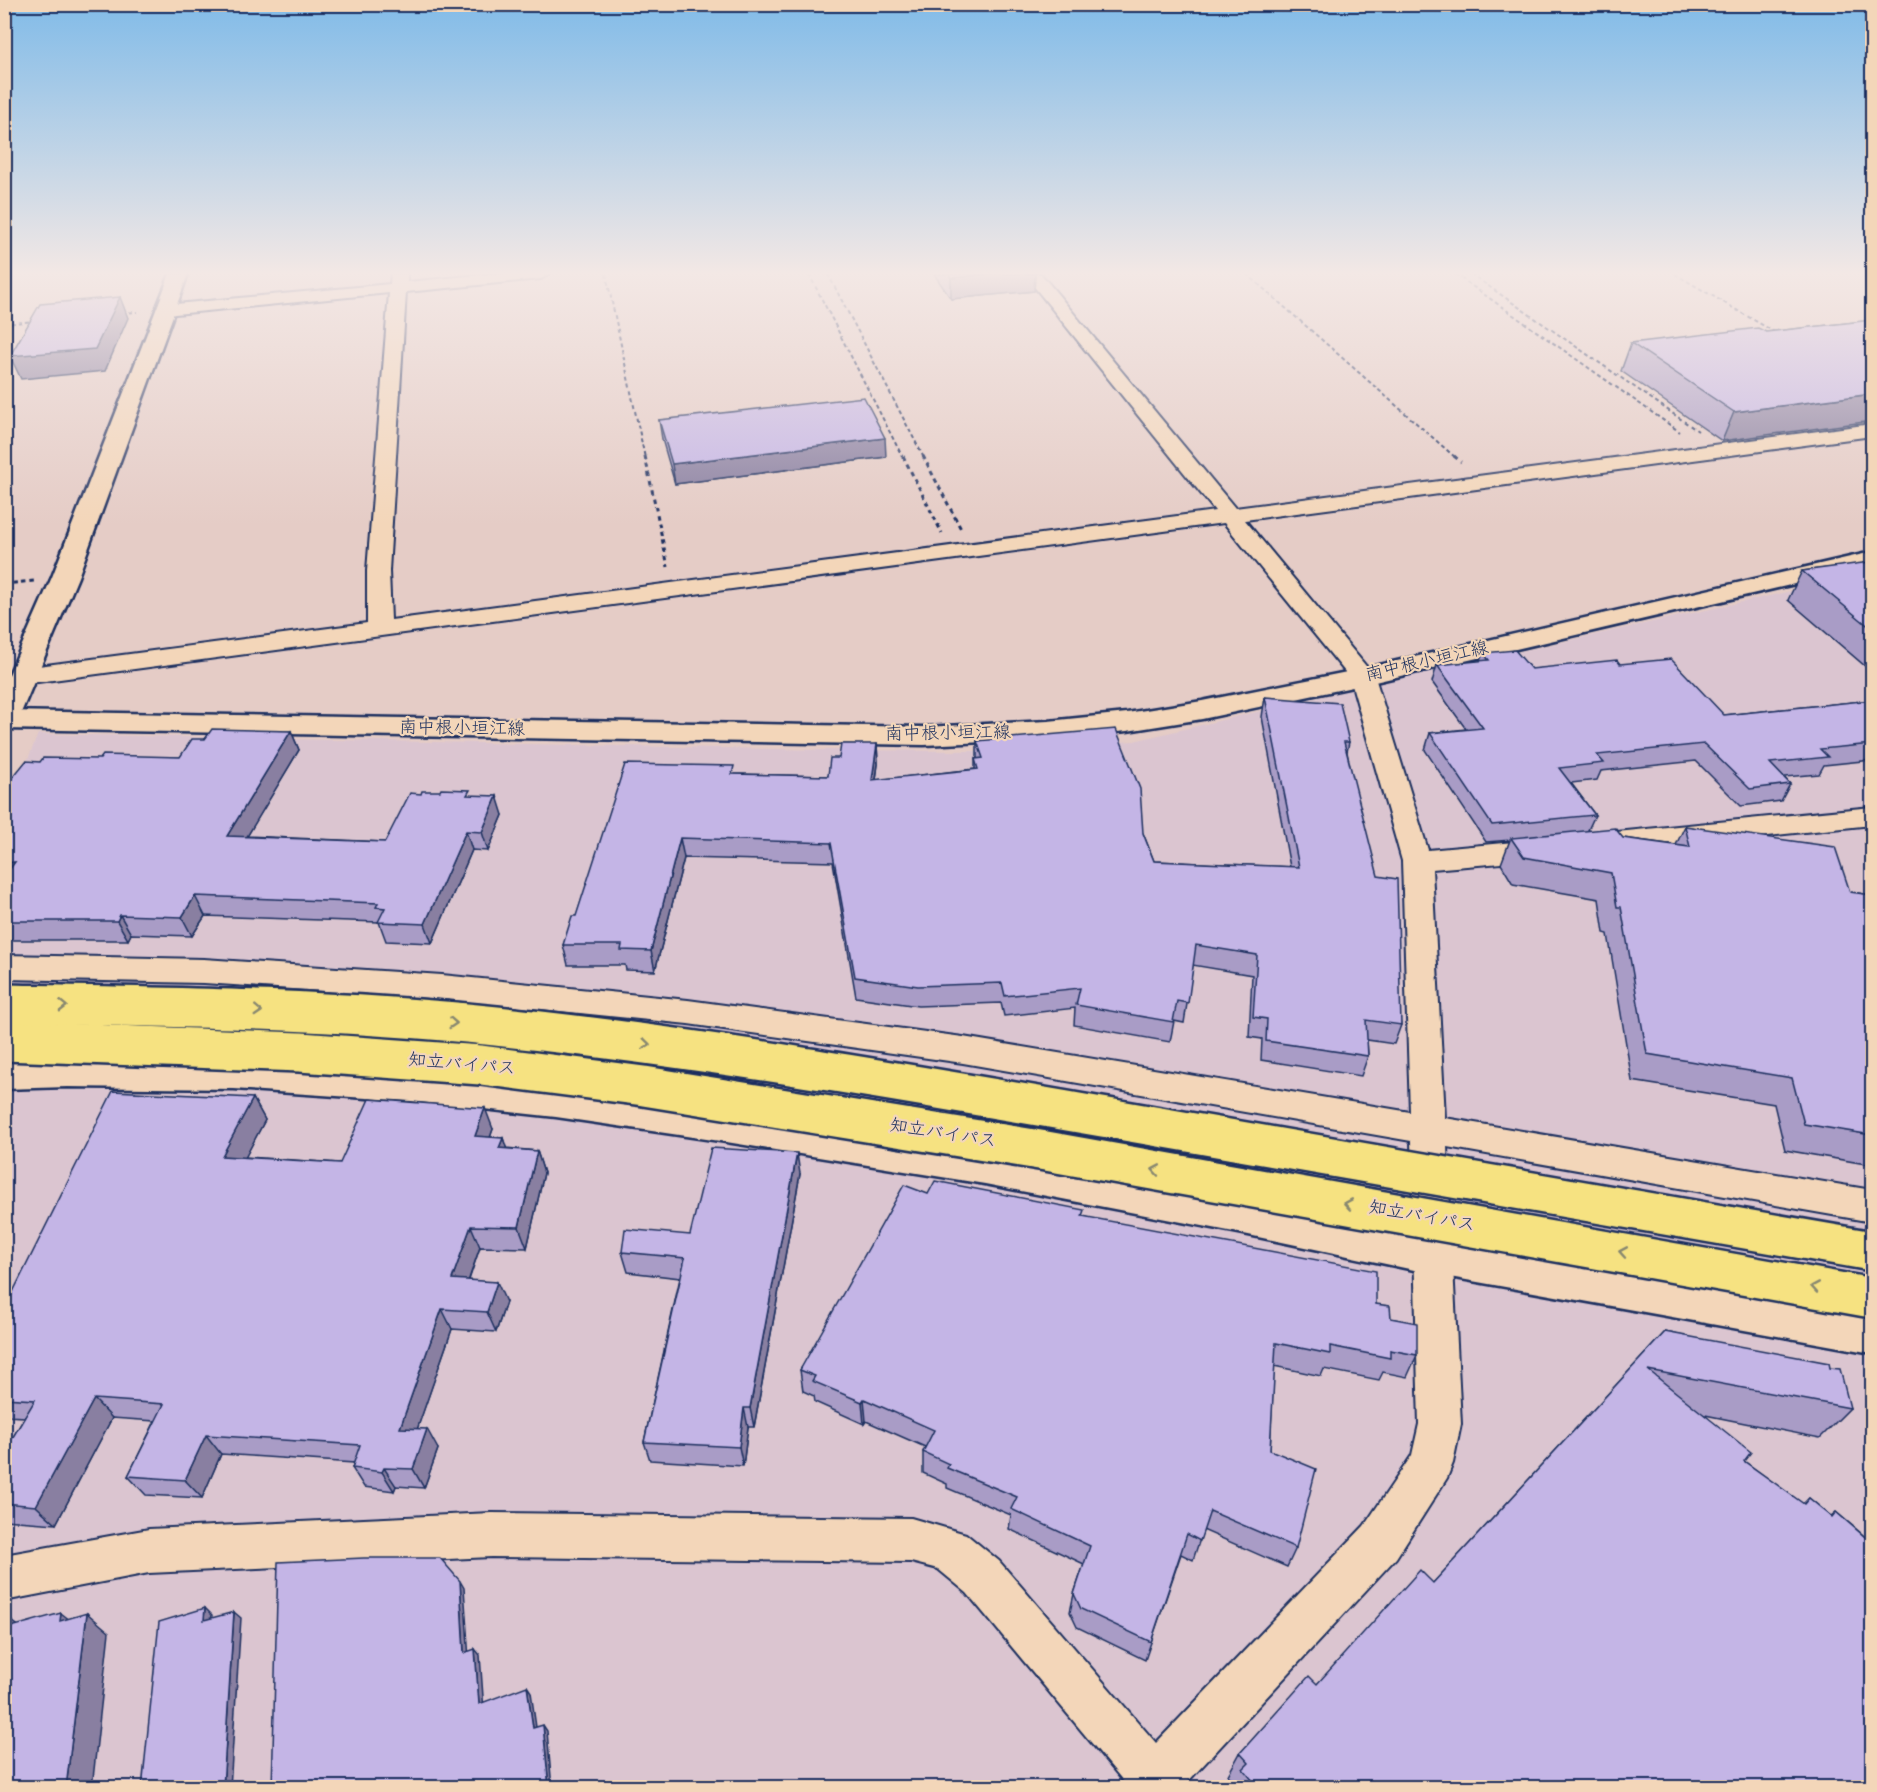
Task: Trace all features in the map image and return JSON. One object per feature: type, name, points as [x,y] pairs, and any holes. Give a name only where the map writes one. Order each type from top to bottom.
[{"type":"highway","points":[[4,1005],[183,1008],[340,1015],[493,1026],[658,1046],[851,1074],[1872,1251]]},
{"type":"highway","name":"知立バイパス","points":[[4,1041],[300,1052],[481,1065],[644,1086],[1046,1151],[1872,1298]]},
{"type":"street","points":[[5,720],[64,577],[147,358]]},
{"type":"street","points":[[379,629],[378,571],[393,358]]},
{"type":"street","points":[[4,1578],[149,1551],[479,1536],[910,1540],[950,1550],[983,1577],[1151,1784],[1380,1542],[1432,1463],[1440,1424],[1417,861],[1362,677],[1101,358]]},
{"type":"street","points":[[23,676],[1872,430]]},
{"type":"street","name":"南中根小垣江線","points":[[5,720],[924,736],[990,734],[1127,722],[1202,710],[1362,677],[1872,559]]},
{"type":"street","points":[[1417,861],[1872,816]]},
{"type":"street","points":[[4,967],[216,972],[442,987],[688,1012],[963,1050],[1872,1206]]},
{"type":"street","points":[[4,1074],[67,1072],[234,1074],[411,1086],[556,1102],[720,1125],[985,1167],[1239,1215],[1433,1256],[1872,1333]]},
{"type":"path","points":[[624,358],[673,589]]},
{"type":"path","points":[[855,358],[962,551]]},
{"type":"path","points":[[868,358],[962,551]]},
{"type":"path","points":[[1342,358],[1483,482]]},
{"type":"path","points":[[1579,358],[1717,451]]},
{"type":"path","points":[[1587,358],[1717,451]]},
{"type":"shaded area","points":[[1872,573],[1872,1787],[5,1787],[4,819],[38,734],[972,751],[1134,741],[1391,680]]},
{"type":"building","points":[[1653,358],[1872,358],[1872,394],[1734,412]]},
{"type":"building","points":[[864,397],[885,438],[672,464],[659,420]]},
{"type":"building","points":[[1872,563],[1872,629],[1802,571]]},
{"type":"building","points":[[1515,650],[1531,669],[1617,660],[1620,664],[1671,659],[1724,715],[1872,700],[1872,744],[1820,749],[1828,757],[1770,763],[1790,784],[1750,789],[1704,744],[1597,755],[1604,763],[1559,768],[1595,815],[1492,825],[1430,733],[1483,728],[1437,665],[1489,660],[1483,653]]},
{"type":"building","points":[[1265,697],[1340,703],[1349,742],[1344,742],[1378,876],[1397,879],[1401,1025],[1366,1020],[1368,1056],[1266,1041],[1267,1019],[1253,1017],[1257,955],[1196,945],[1188,1003],[1177,1001],[1173,1022],[1076,1005],[1080,988],[1005,996],[1002,983],[918,986],[855,977],[831,843],[680,838],[651,951],[621,950],[622,945],[563,945],[572,916],[576,916],[625,764],[734,766],[732,774],[828,776],[830,758],[839,758],[841,744],[877,744],[872,780],[978,769],[975,759],[983,758],[977,741],[1116,729],[1140,789],[1143,833],[1154,861],[1299,867]]},
{"type":"building","points":[[212,729],[291,731],[227,836],[385,842],[410,793],[421,794],[422,791],[440,791],[441,789],[470,790],[467,795],[497,796],[482,832],[466,831],[425,924],[378,922],[385,908],[376,907],[378,903],[195,896],[182,917],[120,915],[117,921],[4,921],[4,877],[15,862],[4,863],[4,788],[26,761],[40,762],[43,758],[100,759],[103,755],[180,757],[192,739],[205,739]]},
{"type":"building","points":[[1685,826],[1835,847],[1850,892],[1872,895],[1872,1135],[1804,1124],[1792,1078],[1647,1054],[1621,907],[1617,907],[1611,873],[1524,857],[1511,838],[1615,828],[1623,838],[1690,847]]},
{"type":"building","points":[[113,1091],[253,1098],[222,1156],[340,1163],[369,1099],[485,1108],[475,1136],[503,1138],[499,1148],[537,1151],[519,1227],[471,1226],[452,1279],[497,1282],[487,1312],[442,1309],[400,1428],[427,1429],[413,1469],[384,1468],[382,1472],[352,1468],[360,1445],[206,1435],[185,1480],[128,1476],[164,1404],[94,1399],[36,1506],[4,1503],[4,1452],[35,1400],[4,1398],[4,1310]]},
{"type":"building","points":[[711,1148],[797,1153],[750,1408],[744,1408],[739,1447],[644,1442],[685,1258],[622,1252],[625,1229],[690,1235]]},
{"type":"building","points":[[935,1181],[1084,1210],[1082,1216],[1376,1271],[1376,1304],[1390,1306],[1391,1318],[1417,1323],[1417,1355],[1390,1350],[1390,1358],[1330,1346],[1330,1354],[1276,1343],[1270,1450],[1316,1469],[1296,1548],[1210,1511],[1200,1541],[1187,1534],[1151,1642],[1081,1609],[1074,1594],[1090,1546],[1011,1509],[1017,1497],[947,1468],[949,1464],[923,1452],[934,1430],[864,1399],[862,1402],[812,1381],[815,1376],[800,1370],[904,1185],[928,1194]]},
{"type":"building","points":[[1665,1332],[1829,1363],[1830,1368],[1840,1369],[1850,1408],[1648,1370],[1751,1452],[1744,1461],[1804,1504],[1809,1498],[1832,1517],[1836,1512],[1872,1543],[1872,1788],[1259,1788],[1243,1769],[1249,1763],[1240,1753],[1309,1676],[1317,1684],[1420,1570],[1433,1583]]},
{"type":"building","points":[[364,1558],[440,1558],[460,1581],[464,1653],[475,1649],[479,1704],[527,1686],[533,1728],[543,1725],[549,1788],[272,1788],[278,1562]]},
{"type":"building","points":[[205,1608],[204,1620],[234,1612],[223,1788],[142,1788],[159,1622]]},
{"type":"building","points":[[61,1613],[60,1621],[87,1613],[66,1788],[4,1788],[4,1629]]}]
